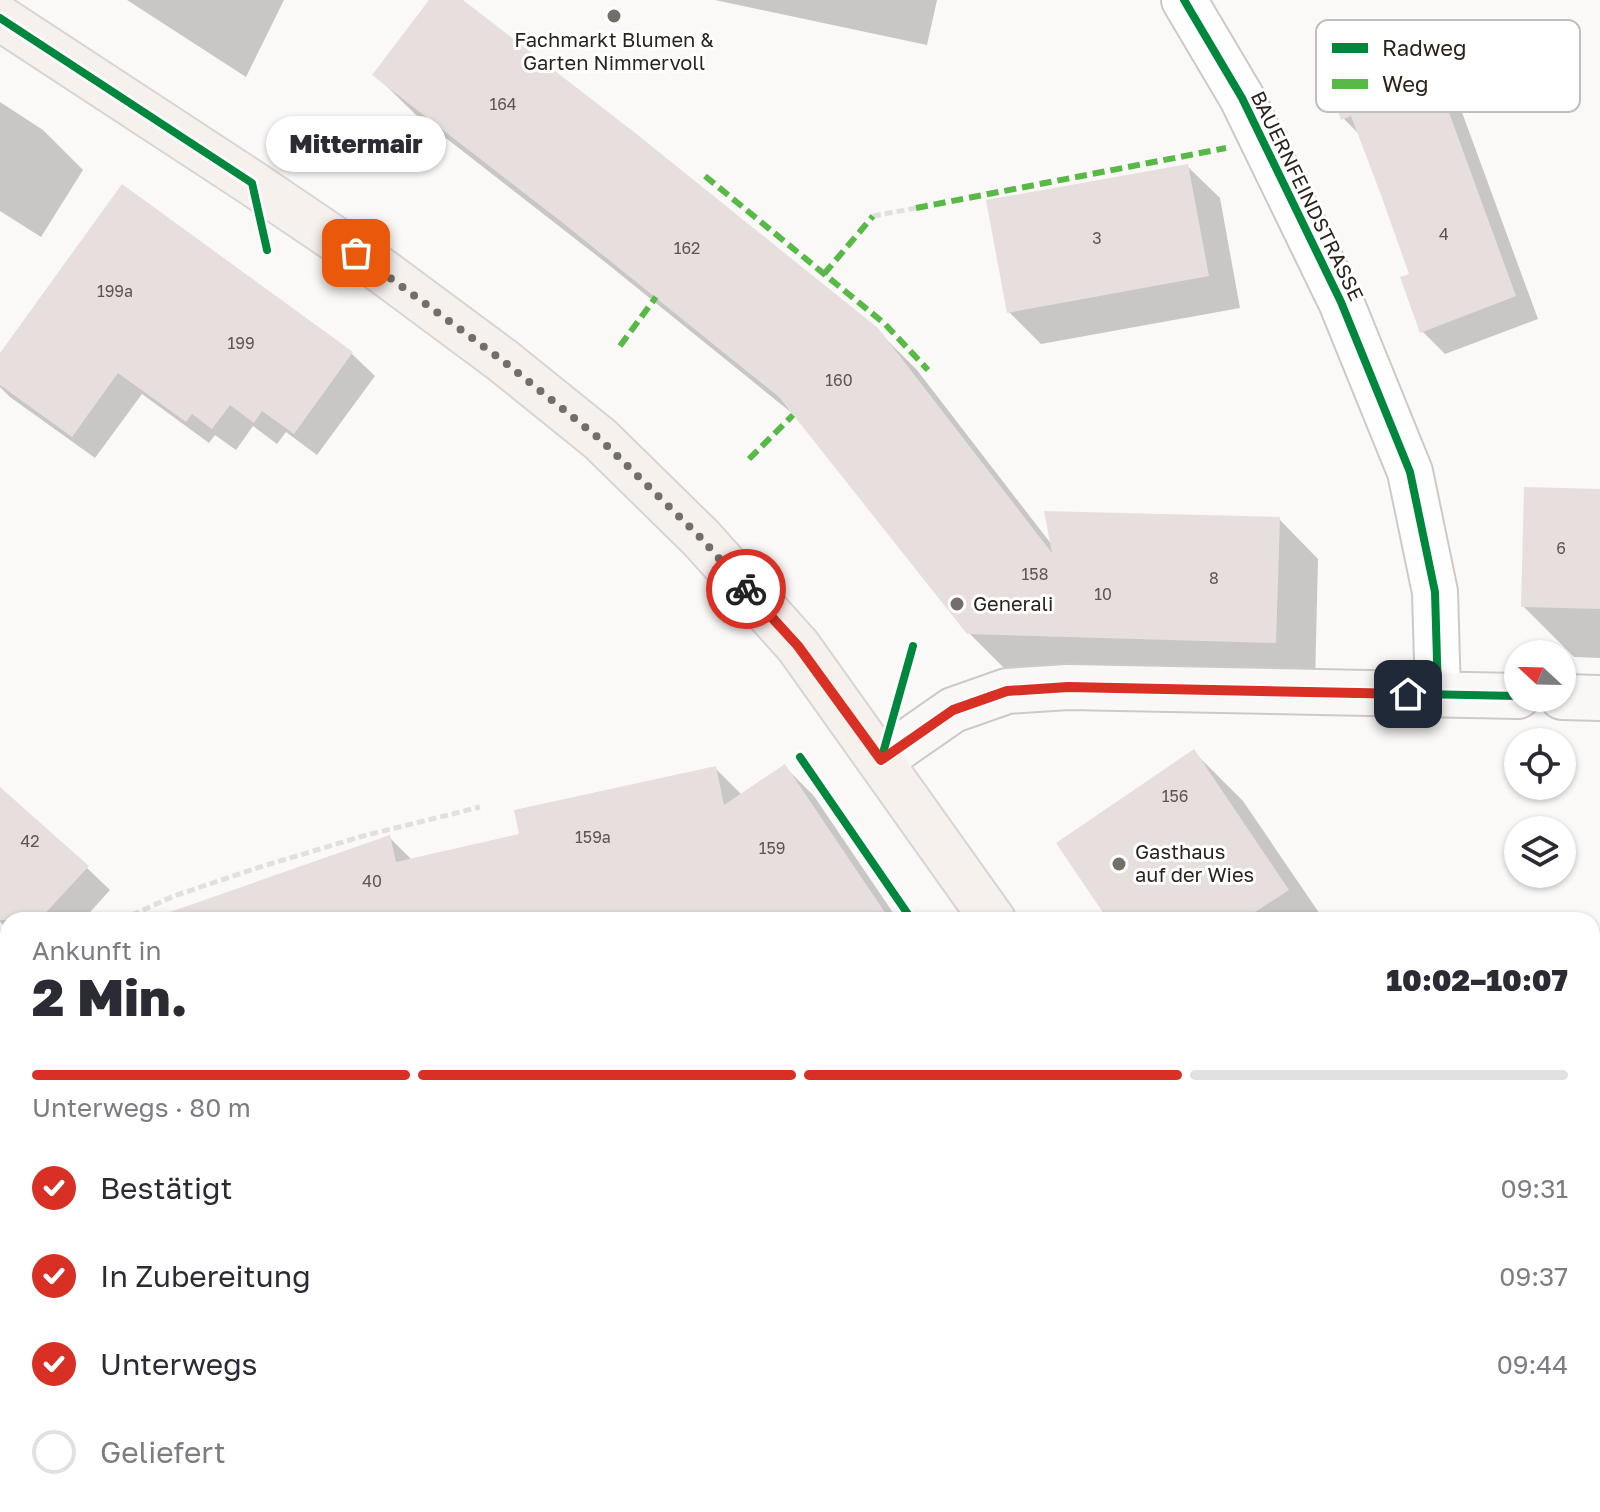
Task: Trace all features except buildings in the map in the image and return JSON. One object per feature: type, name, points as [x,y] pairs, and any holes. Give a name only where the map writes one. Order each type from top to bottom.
[{"type":"main road","points":[[0,18],[382,271],[502,360],[600,439],[701,538],[798,646],[987,912]]},
{"type":"street","name":"BAUERNFEINDSTRASSE","points":[[1184,0],[1242,98],[1334,288],[1410,472],[1435,592],[1438,694]]},
{"type":"street","points":[[881,760],[953,710],[1007,691],[1068,687],[1504,696]]},
{"type":"street","points":[[1576,697],[1600,698]]},
{"type":"path","points":[[873,216],[916,208]]},
{"type":"path","points":[[139,912],[174,896],[260,867],[363,836],[480,807]]},
{"type":"marked path","points":[[916,208],[1226,148]]},
{"type":"marked path","points":[[705,176],[885,324],[928,370]]},
{"type":"marked path","points":[[824,274],[873,216]]},
{"type":"marked path","points":[[620,346],[656,297]]},
{"type":"marked path","points":[[749,459],[793,415]]},
{"type":"cycle path","points":[[1184,0],[1242,98],[1341,302],[1410,472],[1435,592],[1438,694]]},
{"type":"cycle path","points":[[0,18],[252,183],[267,250]]},
{"type":"cycle path","points":[[881,760],[913,646]]},
{"type":"cycle path","points":[[881,760],[953,710],[1007,691],[1068,687],[1504,696]]},
{"type":"cycle path","points":[[800,757],[907,912]]},
{"type":"way so far","points":[[356,253],[502,360],[600,439],[701,538],[746,589]]},
{"type":"place","name":"Fachmarkt Blumen & Garten Nimmervoll","points":[[614,16]]},
{"type":"place","name":"Mittermair","points":[[356,253]]},
{"type":"place","name":"Generali","points":[[957,604]]},
{"type":"place","name":"Gasthaus auf der Wies","points":[[1119,864]]},
{"type":"route","points":[[746,589],[798,646],[881,760],[953,710],[1007,691],[1068,687],[1408,694]]}]
